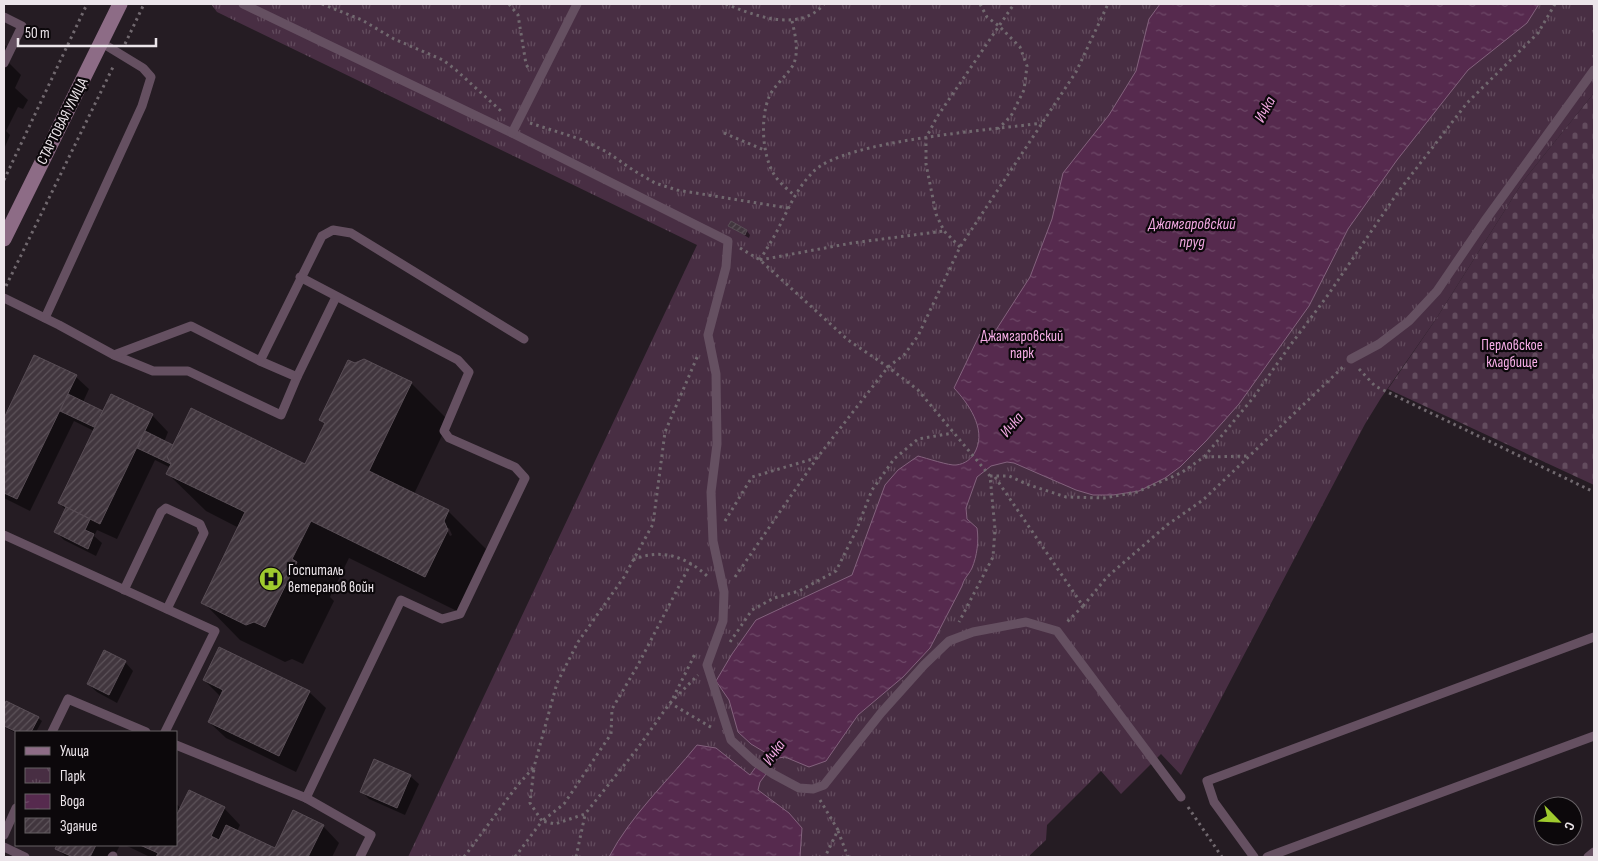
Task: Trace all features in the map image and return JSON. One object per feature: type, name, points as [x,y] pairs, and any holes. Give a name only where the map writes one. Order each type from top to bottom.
[{"type":"street","name":"СТАРТОВАЯ УЛИЦА","points":[[4,239],[120,4]]},
{"type":"lane","points":[[243,4],[512,133],[728,241],[726,267],[708,335],[716,374],[717,444],[712,492],[713,541],[724,592],[723,621],[707,665],[731,740],[755,762],[800,788],[813,789],[824,785],[881,713],[924,665],[949,641],[973,632],[1026,622],[1057,631],[1180,797]]},
{"type":"lane","points":[[512,133],[577,4]]},
{"type":"lane","points":[[4,17],[22,26],[4,63]]},
{"type":"lane","points":[[45,318],[142,106],[151,77],[143,68],[102,43]]},
{"type":"lane","points":[[1351,359],[1379,344],[1409,321],[1437,291],[1484,222],[1594,70]]},
{"type":"lane","points":[[260,361],[322,236],[333,230],[350,234],[524,339]]},
{"type":"lane","points":[[300,277],[458,360],[469,372],[444,430],[448,438],[515,467],[524,478],[460,614],[442,619],[401,600],[306,798]]},
{"type":"lane","points":[[4,298],[114,355],[153,371],[188,372],[281,415],[297,377],[336,297]]},
{"type":"lane","points":[[114,355],[191,326],[260,361],[297,377]]},
{"type":"lane","points":[[124,590],[160,512],[166,508],[200,524],[204,533],[167,609]]},
{"type":"lane","points":[[4,535],[215,631],[165,731]]},
{"type":"lane","points":[[1254,857],[1214,802],[1207,780],[1594,637]]},
{"type":"lane","points":[[52,731],[68,699],[144,731]]},
{"type":"lane","points":[[1267,857],[1594,736]]},
{"type":"lane","points":[[178,746],[306,798],[371,835],[360,857]]},
{"type":"lane","points":[[4,835],[15,810]]},
{"type":"lane","points":[[4,847],[26,857]]},
{"type":"lane","points":[[1588,857],[1594,852]]},
{"type":"path","points":[[4,180],[87,4]]},
{"type":"path","points":[[4,290],[144,4]]},
{"type":"path","points":[[322,4],[362,20],[394,40],[443,60],[500,110],[518,120],[583,140],[608,152],[633,170],[656,183],[677,190],[788,208]]},
{"type":"path","points":[[509,4],[518,15],[526,64],[530,72],[540,78]]},
{"type":"path","points":[[726,4],[752,14],[792,21],[818,11],[824,4]]},
{"type":"path","points":[[980,4],[987,17],[1020,46],[1027,66],[1024,90],[1011,116],[998,130]]},
{"type":"path","points":[[960,246],[944,231],[936,214],[926,164],[926,138],[937,117],[1014,4]]},
{"type":"path","points":[[724,592],[817,458],[888,367],[904,355],[918,336],[960,246],[1076,72],[1108,4]]},
{"type":"path","points":[[993,476],[1008,476],[1066,497],[1104,498],[1137,492],[1181,474],[1204,457],[1253,398],[1328,295],[1398,192],[1461,110],[1538,33],[1555,4]]},
{"type":"path","points":[[792,21],[796,42],[794,63],[768,97],[764,120],[764,150],[775,177],[794,196]]},
{"type":"path","points":[[760,260],[794,196],[814,170],[840,156],[926,138],[1042,123]]},
{"type":"path","points":[[724,133],[764,150]]},
{"type":"path","points":[[760,260],[852,243],[944,231]]},
{"type":"path","points":[[728,241],[760,260],[848,340],[918,390],[953,433],[993,476],[1082,606]]},
{"type":"path","points":[[585,814],[555,824],[542,821],[530,803],[534,767],[558,683],[578,642],[624,577],[653,524],[665,432],[690,371],[708,335]]},
{"type":"path","points":[[1057,631],[1107,577],[1167,525],[1203,500],[1351,359],[1375,386],[1594,492]]},
{"type":"path","points":[[576,857],[585,814],[637,749],[670,703],[707,665],[726,649],[752,610],[774,598],[799,591],[836,571],[856,531],[872,490],[894,459],[918,439],[953,433]]},
{"type":"path","points":[[1204,457],[1249,456]]},
{"type":"path","points":[[713,541],[752,477],[817,458]]},
{"type":"path","points":[[949,641],[992,557],[995,529],[993,476]]},
{"type":"path","points":[[633,560],[646,555],[668,554],[691,563],[707,575],[709,583]]},
{"type":"path","points":[[515,857],[542,821],[564,804],[611,734],[612,709],[638,665],[691,563]]},
{"type":"path","points":[[670,703],[696,651]]},
{"type":"path","points":[[670,703],[731,740]]},
{"type":"path","points":[[464,857],[534,767]]},
{"type":"path","points":[[813,789],[838,830],[848,857]]},
{"type":"path","points":[[1180,797],[1222,857]]},
{"type":"path","points":[[825,857],[838,830]]},
{"type":"green space","name":"Джамгаровский парк","points":[[211,4],[1594,4],[1594,93],[1524,180],[1436,319],[1365,424],[1181,775],[1161,754],[1121,794],[1101,771],[1047,825],[1046,840],[1028,857],[408,857],[697,245],[217,12]]},
{"type":"green space","name":"Перловское кладбище","points":[[1594,93],[1594,485],[1388,389],[1436,319],[1524,180]]},
{"type":"water","name":"Джамгаровский пруд","points":[[1160,4],[1539,4],[1527,23],[1468,70],[1397,160],[1348,229],[1309,306],[1239,404],[1180,467],[1165,478],[1139,491],[1113,495],[1093,495],[1076,490],[1014,463],[1007,462],[991,466],[977,477],[966,508],[967,519],[977,528],[978,543],[975,559],[930,648],[903,677],[858,715],[826,761],[809,767],[785,757],[778,758],[760,782],[758,790],[789,813],[802,828],[800,857],[609,857],[639,813],[697,745],[716,748],[750,775],[766,753],[751,744],[738,732],[729,700],[716,681],[732,654],[756,620],[852,575],[885,485],[898,470],[918,456],[953,465],[962,464],[976,450],[979,433],[974,416],[954,388],[980,334],[989,339],[1030,277],[1052,219],[1063,173],[1109,115],[1136,71],[1149,19]]},
{"type":"building","points":[[731,221],[747,230],[745,235],[728,226]]},
{"type":"building","points":[[34,355],[77,375],[17,499],[4,493],[4,418]]},
{"type":"building","points":[[364,359],[412,382],[369,471],[449,510],[444,521],[448,530],[425,577],[311,521],[292,559],[297,562],[265,627],[254,622],[246,625],[201,603],[245,512],[166,474],[171,464],[167,457],[191,408],[305,464],[325,423],[319,420],[348,360],[355,363]]},
{"type":"building","points":[[68,394],[103,411],[94,427],[60,411]]},
{"type":"building","points":[[111,394],[153,414],[100,524],[58,503]]},
{"type":"building","points":[[145,431],[173,445],[167,457],[171,464],[137,448]]},
{"type":"building","points":[[66,507],[90,519],[85,530],[94,534],[88,549],[54,532]]},
{"type":"building","points":[[219,647],[310,691],[279,756],[208,722],[223,690],[203,680]]},
{"type":"building","points":[[104,650],[126,661],[109,695],[87,684]]},
{"type":"building","points":[[6,701],[39,717],[32,731],[15,731],[4,726],[4,706]]},
{"type":"building","points":[[374,759],[411,775],[397,808],[360,792]]},
{"type":"building","points":[[189,790],[225,807],[211,836],[219,840],[226,825],[275,848],[293,810],[324,825],[308,857],[156,857],[158,853],[142,846],[178,846],[178,812]]},
{"type":"building","points":[[56,846],[96,846],[90,857],[73,857],[55,849]]},
{"type":"place","name":"Госпиталь ветеранов войн","points":[[271,579]]},
{"type":"water label","name":"Ичка","points":[[1264,109]]},
{"type":"water label","name":"Ичка","points":[[1011,424]]},
{"type":"water label","name":"Ичка","points":[[773,752]]}]
